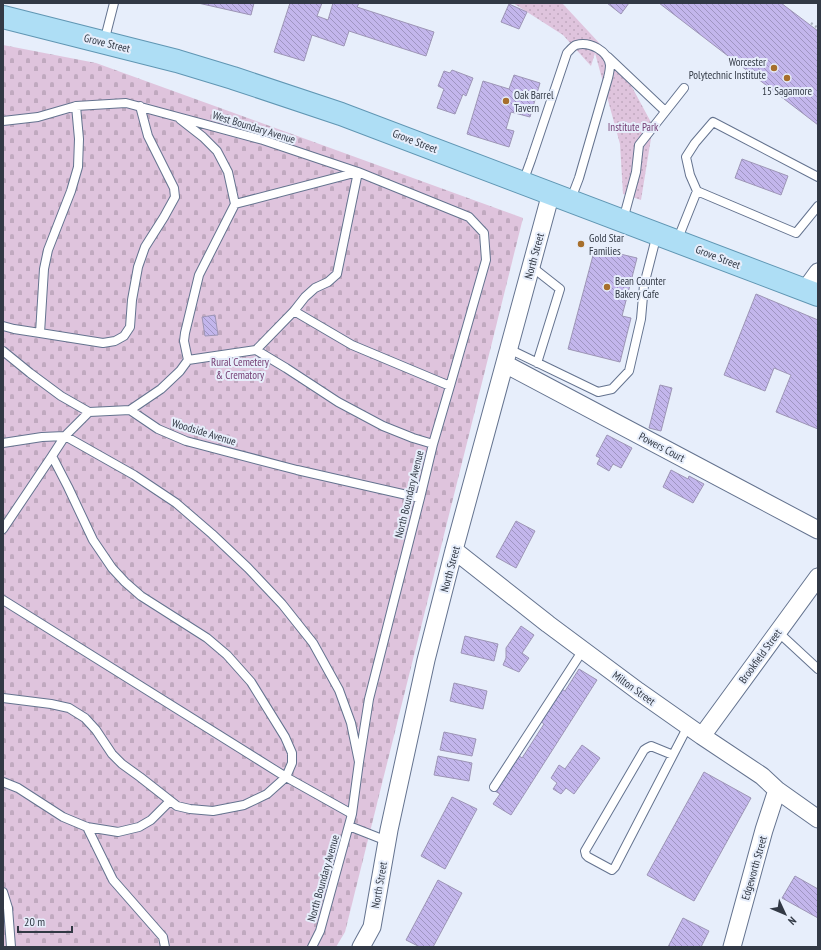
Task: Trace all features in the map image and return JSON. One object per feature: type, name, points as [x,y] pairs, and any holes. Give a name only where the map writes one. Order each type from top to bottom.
[{"type":"main road","name":"Grove Street","points":[[3,17],[177,61],[341,114],[811,292]]},
{"type":"street","name":"North Street","points":[[361,947],[372,927],[387,841],[426,660],[454,550],[532,267],[561,197]]},
{"type":"street","points":[[811,292],[818,272]]},
{"type":"street","name":"Powers Court","points":[[507,356],[818,530]]},
{"type":"street","name":"Milton Street","points":[[454,550],[548,624],[638,691],[762,776],[777,790],[818,819]]},
{"type":"street","name":"Brookfield Street","points":[[702,736],[818,577]]},
{"type":"street","name":"Edgeworth Street","points":[[732,947],[764,830],[777,790]]},
{"type":"lane","points":[[104,42],[114,3]]},
{"type":"lane","points":[[523,182],[567,53],[575,45],[584,44],[599,48],[665,111]]},
{"type":"lane","points":[[561,197],[579,178],[608,78],[610,65],[606,56]]},
{"type":"lane","points":[[623,221],[636,172],[639,145],[684,88]]},
{"type":"lane","name":"West Boundary Avenue","points":[[3,121],[38,117],[76,106],[126,103],[140,106],[263,140],[358,172],[469,217],[484,233]]},
{"type":"lane","points":[[40,332],[44,269],[48,250],[71,191],[78,167],[79,139],[76,106]]},
{"type":"lane","points":[[3,326],[103,343],[115,341],[124,336],[130,327],[132,300],[138,267],[145,247],[175,197],[174,188],[148,136],[140,106]]},
{"type":"lane","points":[[176,116],[217,151],[228,172],[235,204],[200,275],[185,333],[184,341],[188,360]]},
{"type":"lane","points":[[818,177],[713,122],[695,143],[686,157],[690,175],[697,191],[796,233],[818,206]]},
{"type":"lane","points":[[3,351],[61,396],[89,412],[130,410],[161,389],[188,360],[256,350],[294,311],[304,297],[315,288],[328,282],[337,274],[358,172],[235,204]]},
{"type":"lane","points":[[677,241],[697,191]]},
{"type":"lane","name":"North Boundary Avenue","points":[[312,947],[320,931],[352,814],[369,699],[433,444],[486,260],[484,233]]},
{"type":"lane","points":[[507,356],[537,363],[598,392],[612,389],[628,371],[641,319],[644,285],[657,234]]},
{"type":"lane","points":[[532,267],[560,289],[537,363]]},
{"type":"lane","points":[[294,311],[352,345],[450,386]]},
{"type":"lane","points":[[256,350],[338,402],[383,426],[433,444]]},
{"type":"lane","name":"Woodside Avenue","points":[[130,410],[158,429],[186,441],[297,470],[420,498]]},
{"type":"lane","points":[[3,529],[65,436],[89,412]]},
{"type":"lane","points":[[3,443],[42,437],[65,436],[134,475],[176,503],[212,534],[248,568],[282,604],[313,643],[339,690],[351,723],[359,762]]},
{"type":"lane","points":[[3,698],[51,704],[69,708],[85,718],[96,730],[112,754],[122,764],[170,801],[178,806],[190,809],[213,811],[244,805],[267,794],[286,777],[292,763],[292,753],[285,737],[251,682],[227,655],[207,638],[141,596],[112,568],[94,540],[52,456]]},
{"type":"lane","points":[[3,600],[286,777],[352,814]]},
{"type":"lane","points":[[778,632],[818,669]]},
{"type":"lane","points":[[494,787],[583,650]]},
{"type":"lane","points":[[673,755],[651,746],[644,750],[585,851],[588,857],[612,870],[615,867],[673,755],[688,726]]},
{"type":"lane","points":[[3,782],[18,788],[63,817],[87,827],[118,832],[139,827],[151,820],[170,801]]},
{"type":"lane","points":[[349,826],[387,841]]},
{"type":"lane","points":[[87,827],[113,880],[163,938],[165,947]]},
{"type":"lane","points":[[3,892],[8,908],[11,947]]},
{"type":"path","points":[[811,23],[818,28]]},
{"type":"green space","name":"Institute Park","points":[[513,3],[562,3],[602,46],[632,87],[653,126],[641,200],[623,194],[620,144],[595,53],[591,66],[563,35]]},
{"type":"green space","name":"Rural Cemetery & Crematory","points":[[3,45],[96,63],[523,218],[345,932],[336,947],[3,947]]},
{"type":"building","points":[[198,3],[254,3],[251,15]]},
{"type":"building","points":[[290,3],[322,3],[317,16],[328,20],[333,3],[359,3],[357,7],[434,32],[426,56],[349,31],[344,46],[312,35],[304,61],[274,52]]},
{"type":"building","points":[[607,3],[629,3],[621,14]]},
{"type":"building","name":"Worcester Polytechnic Institute","points":[[659,3],[781,3],[818,31],[818,125]]},
{"type":"building","points":[[509,4],[527,12],[519,29],[501,22]]},
{"type":"building","points":[[452,70],[473,78],[466,96],[463,94],[455,114],[437,108],[444,89],[438,86],[444,71],[450,73]]},
{"type":"building","name":"Oak Barrel Tavern","points":[[514,75],[540,83],[530,117],[511,112],[506,129],[514,131],[509,147],[467,134],[483,81],[509,89]]},
{"type":"building","points":[[742,159],[788,176],[781,195],[735,178]]},
{"type":"building","name":"Bean Counter Bakery Cafe","points":[[595,248],[637,258],[622,316],[631,318],[620,362],[568,349]]},
{"type":"building","points":[[756,294],[818,320],[818,429],[776,412],[791,375],[774,368],[765,391],[724,375]]},
{"type":"building","points":[[215,315],[218,335],[205,336],[202,317]]},
{"type":"building","points":[[660,385],[672,388],[661,431],[649,428]]},
{"type":"building","points":[[607,435],[632,448],[621,468],[613,464],[609,471],[597,464],[600,458],[596,456]]},
{"type":"building","points":[[671,470],[688,479],[689,476],[704,484],[693,503],[663,487]]},
{"type":"building","points":[[516,521],[535,531],[516,568],[496,557]]},
{"type":"building","points":[[521,626],[534,635],[522,653],[529,658],[519,672],[503,665],[506,658],[506,648]]},
{"type":"building","points":[[465,636],[498,644],[494,661],[461,653]]},
{"type":"building","points":[[579,669],[597,680],[511,815],[493,804],[500,794],[495,791],[518,755],[522,758],[544,724],[539,720],[560,688],[565,691]]},
{"type":"building","points":[[454,683],[487,691],[483,709],[450,701]]},
{"type":"building","points":[[444,732],[476,739],[472,756],[440,750]]},
{"type":"building","points":[[582,745],[600,758],[574,794],[566,788],[561,794],[553,789],[557,783],[551,778],[559,765],[565,769]]},
{"type":"building","points":[[438,756],[472,763],[469,781],[434,775]]},
{"type":"building","points":[[704,772],[751,798],[694,901],[647,875]]},
{"type":"building","points":[[452,797],[477,809],[445,869],[421,856]]},
{"type":"building","points":[[795,876],[818,889],[818,918],[782,898]]},
{"type":"building","points":[[438,880],[462,893],[433,947],[420,947],[406,940]]},
{"type":"building","points":[[683,918],[709,931],[701,947],[668,947]]},
{"type":"place","name":"Worcester Polytechnic Institute","points":[[774,68]]},
{"type":"place","name":"15 Sagamore","points":[[787,78]]},
{"type":"place","name":"Oak Barrel Tavern","points":[[506,101]]},
{"type":"place","name":"Gold Star Families","points":[[581,244]]},
{"type":"place","name":"Bean Counter Bakery Cafe","points":[[607,287]]}]
